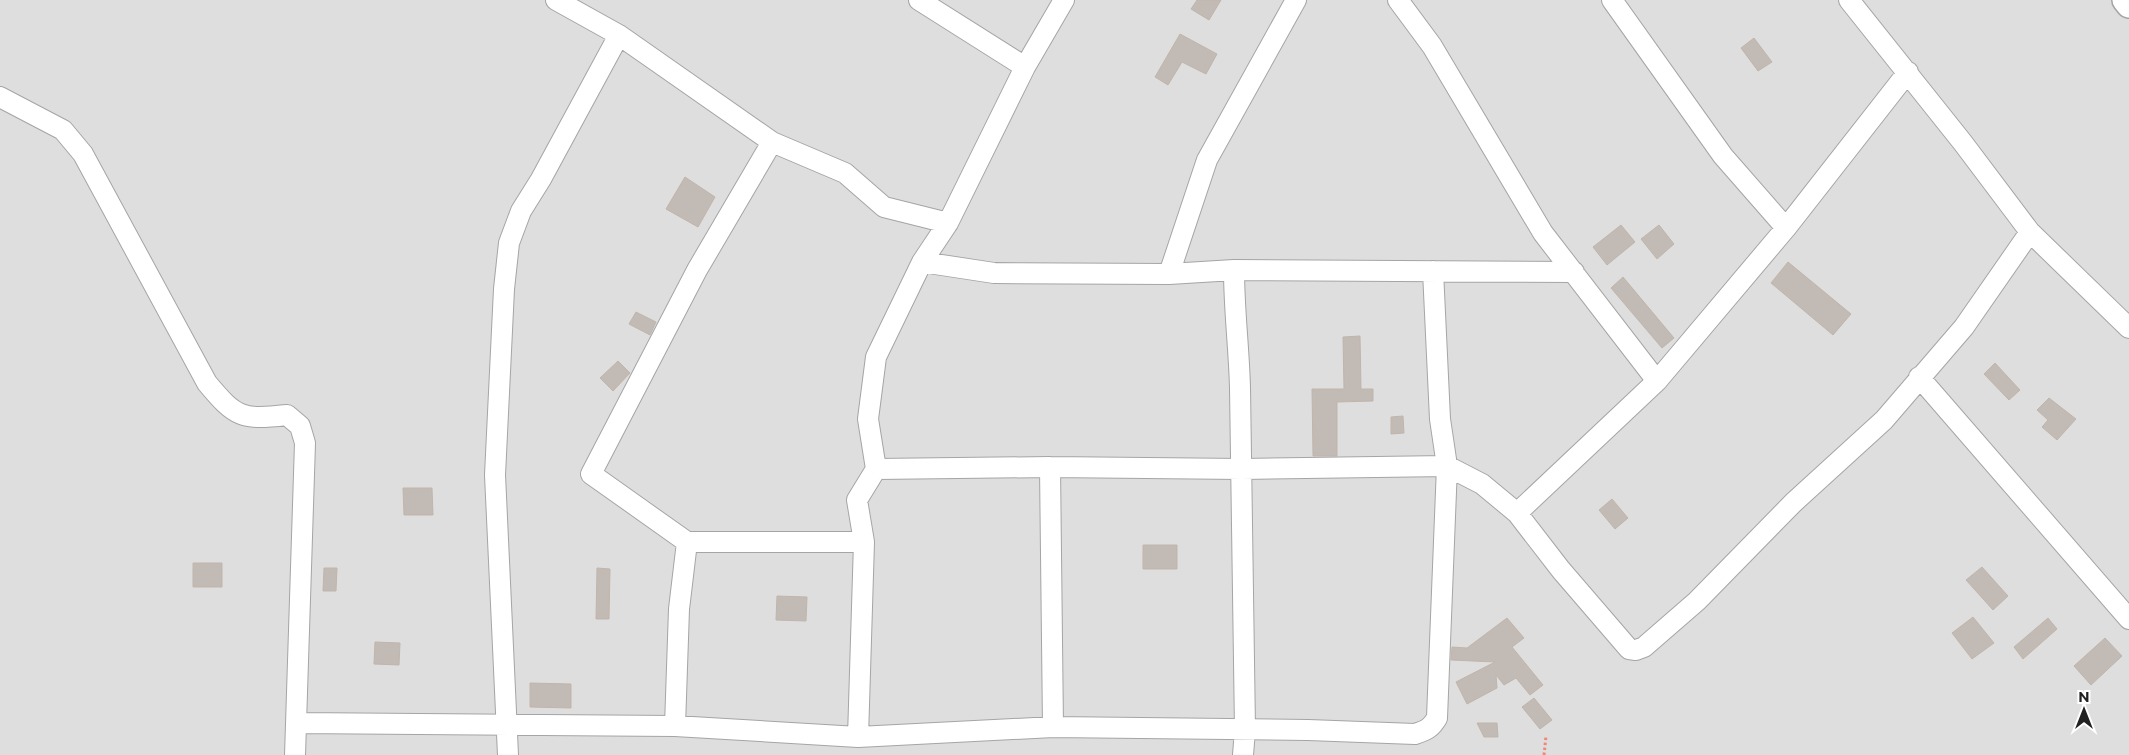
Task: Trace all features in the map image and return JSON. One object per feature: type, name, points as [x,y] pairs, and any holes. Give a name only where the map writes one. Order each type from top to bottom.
[{"type":"street","points":[[556,0],[619,35],[772,142],[845,173],[884,207],[948,223]]},
{"type":"street","points":[[919,0],[1025,68]]},
{"type":"street","points":[[858,737],[864,542],[857,500],[876,469],[868,419],[876,356],[922,262],[948,223],[1025,68],[1064,0]]},
{"type":"street","points":[[1169,274],[1207,160],[1296,0]]},
{"type":"street","points":[[1398,0],[1432,46],[1543,233],[1657,381]]},
{"type":"street","points":[[1612,0],[1723,156],[1786,228]]},
{"type":"street","points":[[1849,0],[2005,196],[2030,232],[2129,328]]},
{"type":"street","points":[[2125,0],[2129,4]]},
{"type":"street","points":[[508,755],[495,475],[504,289],[509,243],[520,211],[541,178],[619,35]]},
{"type":"street","points":[[1517,513],[1657,381],[1786,228],[1908,72]]},
{"type":"street","points":[[0,97],[63,130],[82,154],[207,383],[224,405],[246,417],[287,415],[300,426],[305,443],[295,755]]},
{"type":"street","points":[[772,142],[697,270],[591,474],[687,542],[864,542]]},
{"type":"street","points":[[876,469],[1050,467],[1242,469],[1447,466],[1482,484],[1517,513],[1561,570],[1629,649],[1636,650],[1644,647],[1697,601],[1793,504],[1884,420],[1919,377],[1964,328],[2030,232]]},
{"type":"street","points":[[922,262],[994,273],[1169,274],[1234,270],[1574,272]]},
{"type":"street","points":[[1234,270],[1234,306],[1240,355],[1245,730],[1243,755]]},
{"type":"street","points":[[296,723],[675,726],[858,737],[1053,727],[1415,734],[1431,728],[1437,718],[1447,466],[1440,420],[1433,271]]},
{"type":"street","points":[[1919,377],[2129,619]]},
{"type":"street","points":[[1050,467],[1053,727]]},
{"type":"street","points":[[675,726],[679,609],[687,542]]},
{"type":"path","points":[[1544,755],[1546,736]]},
{"type":"shaded area","points":[[0,0],[2129,0],[2129,755],[0,755]]},
{"type":"building","points":[[1197,0],[1221,0],[1209,20],[1191,9]]},
{"type":"building","points":[[1180,34],[1217,54],[1206,74],[1182,62],[1168,85],[1155,77]]},
{"type":"building","points":[[1754,38],[1772,62],[1758,71],[1741,48]]},
{"type":"building","points":[[685,177],[715,197],[698,227],[666,209]]},
{"type":"building","points":[[1621,225],[1635,242],[1607,265],[1593,247]]},
{"type":"building","points":[[1659,225],[1674,244],[1657,259],[1641,239]]},
{"type":"building","points":[[1788,262],[1851,314],[1833,335],[1771,283]]},
{"type":"building","points":[[1623,277],[1674,338],[1662,348],[1611,288]]},
{"type":"building","points":[[636,312],[656,322],[650,335],[629,324]]},
{"type":"building","points":[[1360,336],[1361,389],[1373,389],[1373,401],[1337,402],[1337,456],[1313,456],[1312,389],[1344,389],[1343,337]]},
{"type":"building","points":[[618,361],[630,373],[613,391],[600,378]]},
{"type":"building","points":[[1995,363],[2020,390],[2009,400],[1984,374]]},
{"type":"building","points":[[2049,398],[2076,419],[2057,440],[2042,427],[2048,420],[2037,410]]},
{"type":"building","points":[[1403,416],[1404,433],[1391,434],[1391,417]]},
{"type":"building","points":[[403,488],[432,488],[433,515],[404,515]]},
{"type":"building","points":[[1612,499],[1628,518],[1615,529],[1599,510]]},
{"type":"building","points":[[1143,545],[1177,545],[1177,569],[1143,569]]},
{"type":"building","points":[[193,563],[222,563],[222,587],[193,587]]},
{"type":"building","points":[[1982,567],[2008,596],[1993,610],[1966,580]]},
{"type":"building","points":[[324,568],[337,568],[336,591],[323,591]]},
{"type":"building","points":[[597,568],[610,569],[609,619],[596,619]]},
{"type":"building","points":[[777,596],[807,597],[806,621],[776,620]]},
{"type":"building","points":[[1973,617],[1994,643],[1972,659],[1952,633]]},
{"type":"building","points":[[1507,618],[1524,638],[1512,647],[1543,685],[1530,695],[1516,678],[1504,685],[1496,675],[1497,688],[1467,704],[1456,682],[1495,662],[1451,660],[1452,647],[1467,648]]},
{"type":"building","points":[[2048,618],[2057,629],[2023,659],[2014,647]]},
{"type":"building","points":[[2105,638],[2122,656],[2091,685],[2074,666]]},
{"type":"building","points":[[375,642],[400,643],[399,665],[374,664]]},
{"type":"building","points":[[530,683],[571,684],[571,708],[530,707]]},
{"type":"building","points":[[1534,698],[1552,720],[1540,729],[1522,707]]},
{"type":"building","points":[[1477,723],[1497,723],[1498,737],[1484,737]]}]
